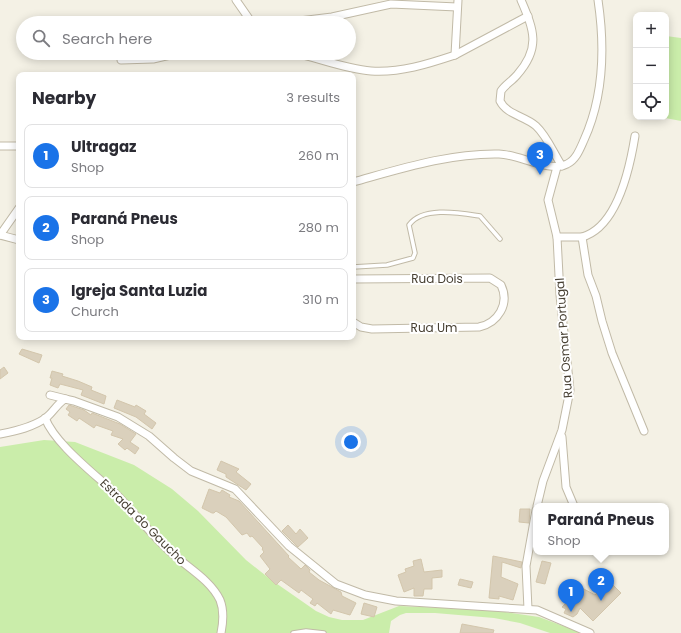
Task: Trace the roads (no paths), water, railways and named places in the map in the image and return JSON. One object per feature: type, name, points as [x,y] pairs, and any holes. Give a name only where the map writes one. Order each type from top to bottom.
[{"type":"street","points":[[236,0],[247,16]]},
{"type":"street","points":[[521,0],[534,33],[532,50],[520,71],[501,91],[500,98],[505,108],[529,121],[539,129],[560,167]]},
{"type":"street","points":[[356,181],[408,166],[481,154],[510,155],[546,165],[560,167],[573,160],[579,151],[598,98],[602,66],[602,34],[598,0]]},
{"type":"street","points":[[337,16],[391,4],[457,4],[455,55]]},
{"type":"street","points":[[322,60],[349,67],[381,71],[423,66],[455,55],[528,16]]},
{"type":"street","points":[[557,237],[582,237],[591,233],[600,226],[619,196],[628,172],[635,136]]},
{"type":"street","points":[[0,146],[16,146]]},
{"type":"street","name":"Rua Osmar Portugal","points":[[538,503],[543,481],[562,430],[570,390],[560,295],[557,237],[548,200],[560,167]]},
{"type":"street","points":[[16,212],[0,235],[16,239]]},
{"type":"street","points":[[582,237],[588,275],[596,296],[612,354],[644,431]]},
{"type":"street","name":"Rua Dois","points":[[356,279],[490,278],[501,285],[504,302]]},
{"type":"street","name":"Rua Um","points":[[356,324],[361,327],[372,329],[473,328],[494,321],[500,313],[504,302]]},
{"type":"street","points":[[50,395],[118,417],[149,436],[191,471],[235,489],[289,546],[336,584],[365,595],[396,601],[528,609],[546,613],[590,633]]},
{"type":"street","points":[[0,434],[30,426],[45,418],[54,408],[66,399]]},
{"type":"street","name":"Estrada do Gaucho","points":[[45,418],[52,431],[70,450],[119,497],[174,555],[208,584],[220,601],[223,624],[221,633]]},
{"type":"street","points":[[562,430],[566,487],[573,503]]},
{"type":"street","points":[[528,609],[526,566],[533,527]]},
{"type":"lane","points":[[356,267],[387,265],[413,258],[415,253],[409,225],[413,220],[431,213],[480,216],[500,239]]},
{"type":"lane","points":[[293,633],[306,631],[324,633]]},
{"type":"place","name":"Igreja Santa Luzia","points":[[540,175]]},
{"type":"place","name":"Paraná Pneus","points":[[601,601]]},
{"type":"place","name":"Ultragaz","points":[[571,612]]}]
